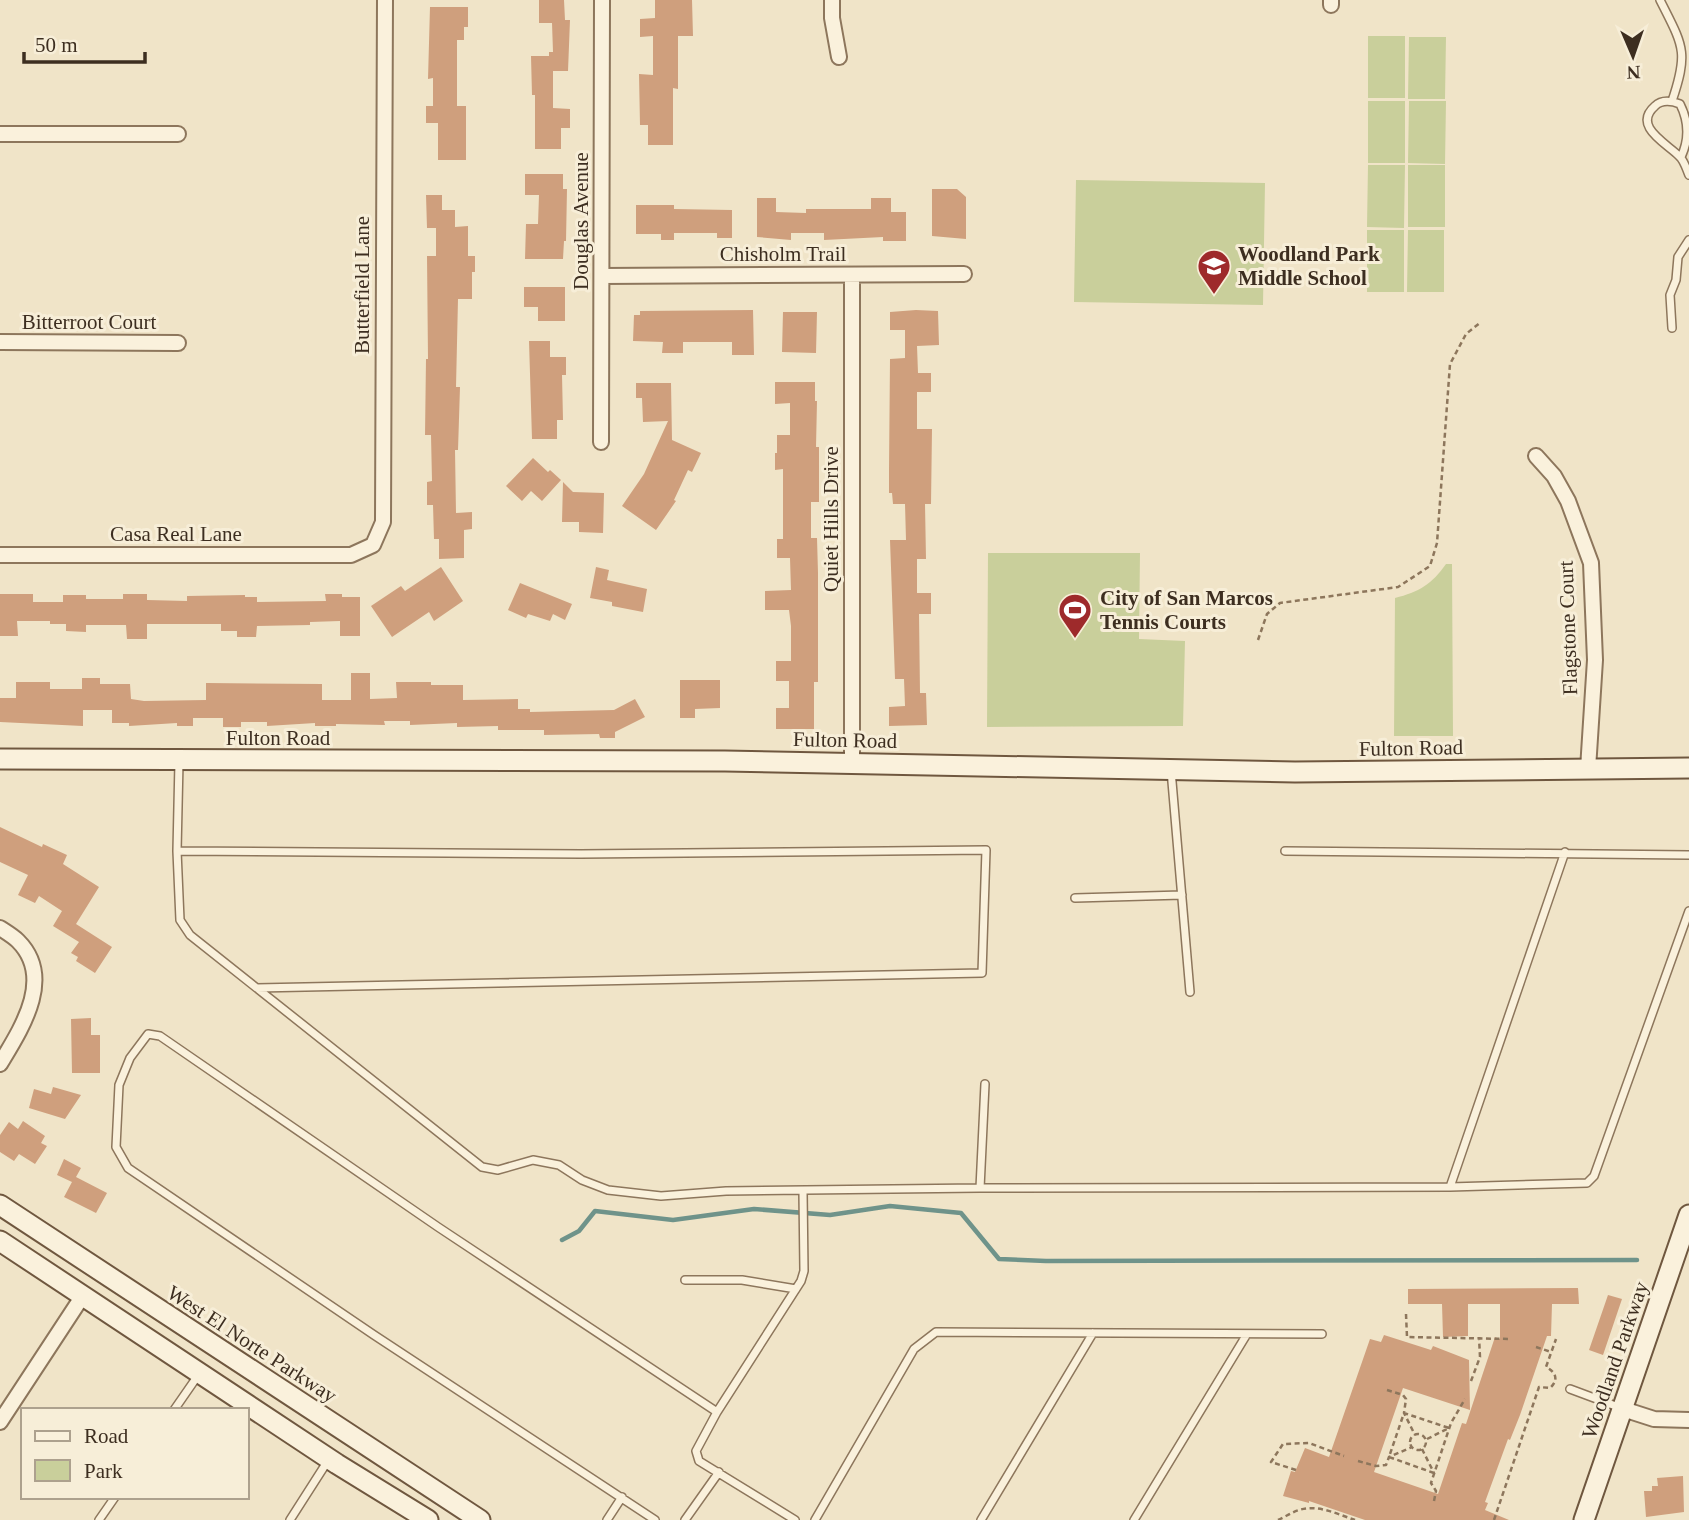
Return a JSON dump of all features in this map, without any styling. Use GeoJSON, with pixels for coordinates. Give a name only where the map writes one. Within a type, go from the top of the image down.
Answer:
{"type":"FeatureCollection","features":[{"type":"Feature","properties":{"kind":"street","name":"Butterfield Lane"},"geometry":{"type":"LineString","coordinates":[[351,555],[373,545],[383,522],[385,0]]}},
{"type":"Feature","properties":{"kind":"street","name":"Douglas Avenue"},"geometry":{"type":"LineString","coordinates":[[601,442],[602,0]]}},
{"type":"Feature","properties":{"kind":"street"},"geometry":{"type":"LineString","coordinates":[[832,0],[832,18],[839,57]]}},
{"type":"Feature","properties":{"kind":"street"},"geometry":{"type":"LineString","coordinates":[[0,134],[178,134]]}},
{"type":"Feature","properties":{"kind":"street","name":"Chisholm Trail"},"geometry":{"type":"LineString","coordinates":[[602,276],[964,274]]}},
{"type":"Feature","properties":{"kind":"street","name":"Quiet Hills Drive"},"geometry":{"type":"LineString","coordinates":[[852,275],[852,763]]}},
{"type":"Feature","properties":{"kind":"street","name":"Bitterroot Court"},"geometry":{"type":"LineString","coordinates":[[0,342],[178,343]]}},
{"type":"Feature","properties":{"kind":"street","name":"Flagstone Court"},"geometry":{"type":"LineString","coordinates":[[1536,456],[1554,476],[1568,501],[1591,563],[1595,660],[1588,769]]}},
{"type":"Feature","properties":{"kind":"street","name":"Casa Real Lane"},"geometry":{"type":"LineString","coordinates":[[0,555],[351,555]]}},
{"type":"Feature","properties":{"kind":"street","name":"Fulton Road"},"geometry":{"type":"LineString","coordinates":[[0,759],[852,763],[1295,772],[1689,768]]}},
{"type":"Feature","properties":{"kind":"street"},"geometry":{"type":"LineString","coordinates":[[0,929],[18,941],[33,964],[34,996],[24,1023],[0,1064]]}},
{"type":"Feature","properties":{"kind":"street","name":"West El Norte Parkway"},"geometry":{"type":"LineString","coordinates":[[0,1205],[480,1520]]}},
{"type":"Feature","properties":{"kind":"street","name":"Woodland Parkway"},"geometry":{"type":"LineString","coordinates":[[1584,1520],[1689,1214]]}},
{"type":"Feature","properties":{"kind":"street"},"geometry":{"type":"LineString","coordinates":[[0,1241],[82,1297],[428,1520]]}},
{"type":"Feature","properties":{"kind":"street"},"geometry":{"type":"LineString","coordinates":[[0,1422],[82,1297]]}},
{"type":"Feature","properties":{"kind":"street"},"geometry":{"type":"LineString","coordinates":[[1623,1409],[1654,1419],[1689,1420]]}},
{"type":"Feature","properties":{"kind":"lane"},"geometry":{"type":"LineString","coordinates":[[1660,0],[1682,43],[1685,56],[1683,76],[1672,101]]}},
{"type":"Feature","properties":{"kind":"lane"},"geometry":{"type":"LineString","coordinates":[[1681,157],[1688,147],[1688,125],[1680,104],[1672,101],[1658,103],[1649,112],[1648,125],[1653,134],[1681,157],[1689,175]]}},
{"type":"Feature","properties":{"kind":"lane"},"geometry":{"type":"LineString","coordinates":[[1672,328],[1671,295],[1676,280],[1678,257],[1689,240]]}},
{"type":"Feature","properties":{"kind":"lane"},"geometry":{"type":"LineString","coordinates":[[179,761],[177,851],[180,920],[190,935],[482,1167],[498,1170],[533,1160],[559,1165],[582,1180],[608,1191],[661,1196],[726,1191],[1450,1187],[1587,1183],[1594,1175],[1689,911]]}},
{"type":"Feature","properties":{"kind":"lane"},"geometry":{"type":"LineString","coordinates":[[1171,769],[1190,992]]}},
{"type":"Feature","properties":{"kind":"lane"},"geometry":{"type":"LineString","coordinates":[[177,851],[595,854],[986,850],[982,973],[257,988]]}},
{"type":"Feature","properties":{"kind":"lane"},"geometry":{"type":"LineString","coordinates":[[1285,851],[1689,855]]}},
{"type":"Feature","properties":{"kind":"lane"},"geometry":{"type":"LineString","coordinates":[[1450,1187],[1565,852]]}},
{"type":"Feature","properties":{"kind":"lane"},"geometry":{"type":"LineString","coordinates":[[1075,898],[1182,895]]}},
{"type":"Feature","properties":{"kind":"lane"},"geometry":{"type":"LineString","coordinates":[[655,1520],[373,1335],[128,1168],[116,1147],[119,1085],[130,1058],[148,1034],[160,1036],[438,1227],[717,1412]]}},
{"type":"Feature","properties":{"kind":"lane"},"geometry":{"type":"LineString","coordinates":[[981,1188],[985,1084]]}},
{"type":"Feature","properties":{"kind":"lane"},"geometry":{"type":"LineString","coordinates":[[795,1520],[699,1461],[696,1451],[717,1412],[796,1289],[804,1271],[803,1192]]}},
{"type":"Feature","properties":{"kind":"lane"},"geometry":{"type":"LineString","coordinates":[[685,1280],[742,1280],[796,1289]]}},
{"type":"Feature","properties":{"kind":"lane"},"geometry":{"type":"LineString","coordinates":[[815,1520],[914,1349],[936,1332],[1322,1334]]}},
{"type":"Feature","properties":{"kind":"lane"},"geometry":{"type":"LineString","coordinates":[[981,1520],[1093,1333]]}},
{"type":"Feature","properties":{"kind":"lane"},"geometry":{"type":"LineString","coordinates":[[1134,1520],[1247,1334]]}},
{"type":"Feature","properties":{"kind":"lane"},"geometry":{"type":"LineString","coordinates":[[175,1408],[200,1373]]}},
{"type":"Feature","properties":{"kind":"lane"},"geometry":{"type":"LineString","coordinates":[[1570,1389],[1623,1409]]}},
{"type":"Feature","properties":{"kind":"lane"},"geometry":{"type":"LineString","coordinates":[[290,1520],[329,1458]]}},
{"type":"Feature","properties":{"kind":"lane"},"geometry":{"type":"LineString","coordinates":[[685,1520],[719,1472]]}},
{"type":"Feature","properties":{"kind":"lane"},"geometry":{"type":"LineString","coordinates":[[607,1520],[622,1497]]}},
{"type":"Feature","properties":{"kind":"lane"},"geometry":{"type":"LineString","coordinates":[[99,1520],[114,1499]]}},
{"type":"Feature","properties":{"kind":"path"},"geometry":{"type":"LineString","coordinates":[[1258,640],[1267,614],[1280,603],[1398,587],[1430,566],[1437,543],[1450,364],[1465,334],[1481,321]]}},
{"type":"Feature","properties":{"kind":"path"},"geometry":{"type":"LineString","coordinates":[[1406,1314],[1407,1337],[1510,1339]]}},
{"type":"Feature","properties":{"kind":"path"},"geometry":{"type":"LineString","coordinates":[[1471,1381],[1480,1357],[1479,1337]]}},
{"type":"Feature","properties":{"kind":"path"},"geometry":{"type":"LineString","coordinates":[[1493,1520],[1539,1387],[1550,1388],[1555,1383],[1554,1373],[1546,1367],[1556,1339]]}},
{"type":"Feature","properties":{"kind":"path"},"geometry":{"type":"LineString","coordinates":[[1536,1347],[1551,1352]]}},
{"type":"Feature","properties":{"kind":"path"},"geometry":{"type":"LineString","coordinates":[[1358,1461],[1381,1467],[1386,1465],[1406,1399],[1403,1395],[1387,1390]]}},
{"type":"Feature","properties":{"kind":"path"},"geometry":{"type":"LineString","coordinates":[[1434,1502],[1436,1491],[1431,1483],[1434,1473],[1449,1428],[1465,1399]]}},
{"type":"Feature","properties":{"kind":"path"},"geometry":{"type":"LineString","coordinates":[[1404,1412],[1449,1428]]}},
{"type":"Feature","properties":{"kind":"path"},"geometry":{"type":"LineString","coordinates":[[1404,1412],[1415,1435]]}},
{"type":"Feature","properties":{"kind":"path"},"geometry":{"type":"LineString","coordinates":[[1426,1439],[1449,1428]]}},
{"type":"Feature","properties":{"kind":"path"},"geometry":{"type":"LineString","coordinates":[[1412,1447],[1411,1439],[1415,1435],[1422,1435],[1426,1439]]}},
{"type":"Feature","properties":{"kind":"path"},"geometry":{"type":"LineString","coordinates":[[1412,1447],[1416,1450],[1422,1449],[1426,1439]]}},
{"type":"Feature","properties":{"kind":"path"},"geometry":{"type":"LineString","coordinates":[[1296,1470],[1271,1462],[1283,1444],[1309,1443],[1344,1456]]}},
{"type":"Feature","properties":{"kind":"path"},"geometry":{"type":"LineString","coordinates":[[1389,1457],[1412,1447]]}},
{"type":"Feature","properties":{"kind":"path"},"geometry":{"type":"LineString","coordinates":[[1422,1449],[1434,1473]]}},
{"type":"Feature","properties":{"kind":"path"},"geometry":{"type":"LineString","coordinates":[[1389,1457],[1434,1473]]}},
{"type":"Feature","properties":{"kind":"path"},"geometry":{"type":"LineString","coordinates":[[1278,1520],[1309,1508],[1325,1510],[1355,1520]]}},
{"type":"Feature","properties":{"kind":"green space"},"geometry":{"type":"Polygon","coordinates":[[[1368,36],[1405,36],[1405,98],[1368,98],[1368,36]]]}},
{"type":"Feature","properties":{"kind":"green space"},"geometry":{"type":"Polygon","coordinates":[[[1409,37],[1446,37],[1445,99],[1408,99],[1409,37]]]}},
{"type":"Feature","properties":{"kind":"green space"},"geometry":{"type":"Polygon","coordinates":[[[1368,101],[1405,101],[1405,163],[1368,163],[1368,101]]]}},
{"type":"Feature","properties":{"kind":"green space"},"geometry":{"type":"Polygon","coordinates":[[[1409,101],[1446,101],[1445,164],[1408,163],[1409,101]]]}},
{"type":"Feature","properties":{"kind":"green space"},"geometry":{"type":"Polygon","coordinates":[[[1368,165],[1405,165],[1404,228],[1367,227],[1368,165]]]}},
{"type":"Feature","properties":{"kind":"green space"},"geometry":{"type":"Polygon","coordinates":[[[1408,165],[1445,165],[1445,227],[1408,227],[1408,165]]]}},
{"type":"Feature","properties":{"kind":"green space"},"geometry":{"type":"Polygon","coordinates":[[[1076,180],[1265,183],[1263,305],[1074,302],[1076,180]]]}},
{"type":"Feature","properties":{"kind":"green space"},"geometry":{"type":"Polygon","coordinates":[[[1367,230],[1404,230],[1404,292],[1367,292],[1367,230]]]}},
{"type":"Feature","properties":{"kind":"green space"},"geometry":{"type":"Polygon","coordinates":[[[1408,230],[1444,230],[1444,292],[1407,292],[1408,230]]]}},
{"type":"Feature","properties":{"kind":"green space","name":"City of San Marcos Tennis Courts"},"geometry":{"type":"Polygon","coordinates":[[[988,553],[1140,553],[1139,639],[1185,641],[1183,726],[987,727],[988,553]]]}},
{"type":"Feature","properties":{"kind":"green space"},"geometry":{"type":"Polygon","coordinates":[[[1446,564],[1452,564],[1453,736],[1394,736],[1395,598],[1424,586],[1436,577],[1446,564]]]}},
{"type":"Feature","properties":{"kind":"building"},"geometry":{"type":"Polygon","coordinates":[[[539,0],[564,0],[565,20],[570,20],[568,71],[553,71],[553,108],[570,109],[570,128],[561,128],[561,149],[535,149],[535,95],[532,95],[531,56],[549,56],[549,52],[553,52],[552,23],[539,23],[539,0]]]}},
{"type":"Feature","properties":{"kind":"building"},"geometry":{"type":"Polygon","coordinates":[[[655,0],[692,0],[693,36],[678,36],[678,89],[673,88],[673,145],[648,145],[648,125],[640,125],[639,74],[653,75],[653,36],[640,37],[640,19],[655,18],[655,0]]]}},
{"type":"Feature","properties":{"kind":"building"},"geometry":{"type":"Polygon","coordinates":[[[430,7],[468,7],[468,27],[464,27],[464,40],[457,40],[457,106],[466,106],[466,160],[438,160],[438,123],[426,123],[426,106],[433,106],[433,78],[428,79],[430,7]]]}},
{"type":"Feature","properties":{"kind":"building"},"geometry":{"type":"Polygon","coordinates":[[[525,174],[563,174],[563,189],[567,189],[563,259],[525,259],[526,224],[538,224],[539,195],[525,195],[525,174]]]}},
{"type":"Feature","properties":{"kind":"building"},"geometry":{"type":"Polygon","coordinates":[[[932,189],[957,189],[966,197],[966,239],[932,236],[932,189]]]}},
{"type":"Feature","properties":{"kind":"building"},"geometry":{"type":"Polygon","coordinates":[[[426,195],[442,195],[442,210],[455,210],[455,227],[468,226],[468,256],[475,256],[472,299],[458,299],[456,387],[460,387],[458,450],[455,450],[456,513],[472,512],[472,529],[464,530],[464,558],[439,559],[439,539],[434,539],[433,505],[427,505],[427,482],[432,481],[431,435],[425,435],[428,359],[427,256],[436,256],[436,228],[427,228],[426,195]]]}},
{"type":"Feature","properties":{"kind":"building"},"geometry":{"type":"Polygon","coordinates":[[[757,198],[776,198],[776,212],[806,213],[806,209],[871,209],[871,198],[891,198],[891,212],[906,212],[906,241],[883,241],[883,237],[824,240],[824,233],[791,233],[791,240],[757,237],[757,198]]]}},
{"type":"Feature","properties":{"kind":"building"},"geometry":{"type":"Polygon","coordinates":[[[636,205],[732,210],[732,238],[717,238],[717,233],[674,233],[674,240],[661,240],[661,234],[636,234],[636,205]]]}},
{"type":"Feature","properties":{"kind":"building"},"geometry":{"type":"Polygon","coordinates":[[[524,287],[565,287],[565,321],[538,321],[538,307],[524,307],[524,287]]]}},
{"type":"Feature","properties":{"kind":"building"},"geometry":{"type":"Polygon","coordinates":[[[753,310],[754,355],[732,355],[732,342],[683,342],[683,353],[662,353],[663,342],[633,341],[634,315],[640,315],[640,311],[753,310]]]}},
{"type":"Feature","properties":{"kind":"building"},"geometry":{"type":"Polygon","coordinates":[[[938,311],[939,345],[917,346],[918,373],[931,373],[931,392],[917,392],[917,429],[932,429],[931,504],[925,504],[926,559],[917,559],[917,593],[931,593],[931,614],[919,614],[920,693],[926,693],[927,725],[889,726],[889,707],[905,706],[904,679],[895,679],[890,540],[906,540],[905,504],[893,504],[892,493],[889,493],[890,359],[905,358],[905,330],[890,330],[890,312],[938,311]]]}},
{"type":"Feature","properties":{"kind":"building"},"geometry":{"type":"Polygon","coordinates":[[[783,312],[817,312],[816,353],[782,352],[783,312]]]}},
{"type":"Feature","properties":{"kind":"building"},"geometry":{"type":"Polygon","coordinates":[[[529,341],[550,341],[550,357],[566,357],[566,375],[562,375],[563,420],[557,420],[557,439],[532,439],[529,341]]]}},
{"type":"Feature","properties":{"kind":"building"},"geometry":{"type":"Polygon","coordinates":[[[775,382],[815,382],[819,502],[811,502],[811,538],[817,538],[818,573],[818,682],[814,682],[814,729],[776,729],[776,708],[789,708],[789,681],[776,681],[776,661],[791,661],[791,626],[789,610],[765,610],[765,591],[791,590],[790,558],[777,558],[777,539],[783,539],[783,469],[775,470],[777,435],[790,435],[790,403],[775,404],[775,382]]]}},
{"type":"Feature","properties":{"kind":"building"},"geometry":{"type":"Polygon","coordinates":[[[636,383],[671,383],[672,440],[701,453],[692,472],[688,470],[674,500],[676,501],[656,530],[622,506],[644,474],[668,421],[643,422],[642,398],[636,398],[636,383]]]}},
{"type":"Feature","properties":{"kind":"building"},"geometry":{"type":"Polygon","coordinates":[[[533,458],[561,480],[542,501],[531,491],[522,501],[506,486],[533,458]]]}},
{"type":"Feature","properties":{"kind":"building"},"geometry":{"type":"Polygon","coordinates":[[[563,482],[573,492],[604,493],[603,533],[579,532],[579,522],[562,522],[563,482]]]}},
{"type":"Feature","properties":{"kind":"building"},"geometry":{"type":"Polygon","coordinates":[[[441,567],[463,601],[434,621],[429,612],[392,637],[371,606],[401,586],[405,591],[441,567]]]}},
{"type":"Feature","properties":{"kind":"building"},"geometry":{"type":"Polygon","coordinates":[[[596,567],[609,570],[607,580],[647,589],[643,612],[612,606],[612,602],[590,598],[596,567]]]}},
{"type":"Feature","properties":{"kind":"building"},"geometry":{"type":"Polygon","coordinates":[[[520,583],[572,604],[565,620],[553,614],[550,621],[528,614],[526,618],[508,610],[520,583]]]}},
{"type":"Feature","properties":{"kind":"building"},"geometry":{"type":"Polygon","coordinates":[[[0,594],[33,594],[33,602],[63,602],[63,595],[86,595],[86,599],[123,599],[123,594],[147,594],[147,600],[187,601],[187,596],[245,595],[257,597],[257,602],[326,601],[325,594],[342,594],[342,597],[360,597],[360,636],[340,636],[340,621],[310,622],[310,625],[257,626],[256,637],[237,637],[237,631],[221,631],[221,624],[147,624],[147,639],[127,639],[126,625],[86,625],[86,632],[66,631],[66,624],[50,624],[50,621],[17,621],[18,636],[0,636],[0,594]]]}},
{"type":"Feature","properties":{"kind":"building"},"geometry":{"type":"Polygon","coordinates":[[[351,673],[370,673],[370,699],[397,698],[396,682],[431,682],[431,685],[463,685],[463,700],[518,699],[518,709],[530,709],[530,712],[614,710],[635,699],[645,717],[615,732],[615,738],[600,738],[599,734],[544,735],[544,730],[498,730],[498,726],[457,727],[457,723],[410,725],[410,721],[384,721],[385,725],[336,726],[315,726],[315,723],[267,726],[267,722],[241,722],[241,727],[223,727],[223,718],[193,718],[193,726],[177,726],[177,723],[129,726],[129,723],[112,723],[112,710],[83,710],[83,726],[0,722],[0,698],[16,698],[16,682],[50,682],[50,689],[82,689],[82,678],[100,678],[100,684],[130,684],[131,699],[144,701],[206,700],[206,683],[322,684],[322,700],[351,700],[351,673]]]}},
{"type":"Feature","properties":{"kind":"building"},"geometry":{"type":"Polygon","coordinates":[[[680,680],[720,680],[720,708],[695,709],[695,718],[680,718],[680,680]]]}},
{"type":"Feature","properties":{"kind":"building"},"geometry":{"type":"Polygon","coordinates":[[[0,827],[42,847],[43,844],[67,855],[63,864],[99,887],[76,924],[112,947],[95,973],[76,961],[78,957],[71,953],[79,942],[53,926],[62,911],[39,896],[35,903],[18,895],[28,875],[0,862],[0,827]]]}},
{"type":"Feature","properties":{"kind":"building"},"geometry":{"type":"Polygon","coordinates":[[[91,1018],[91,1035],[100,1035],[100,1073],[72,1073],[71,1019],[91,1018]]]}},
{"type":"Feature","properties":{"kind":"building"},"geometry":{"type":"Polygon","coordinates":[[[53,1087],[81,1095],[65,1119],[29,1108],[34,1089],[51,1094],[53,1087]]]}},
{"type":"Feature","properties":{"kind":"building"},"geometry":{"type":"Polygon","coordinates":[[[23,1121],[45,1136],[41,1143],[47,1146],[35,1164],[19,1154],[14,1161],[0,1152],[0,1135],[9,1122],[18,1129],[23,1121]]]}},
{"type":"Feature","properties":{"kind":"building"},"geometry":{"type":"Polygon","coordinates":[[[64,1159],[81,1168],[76,1177],[107,1193],[96,1213],[64,1197],[72,1182],[57,1175],[64,1159]]]}},
{"type":"Feature","properties":{"kind":"building"},"geometry":{"type":"Polygon","coordinates":[[[1578,1288],[1579,1304],[1552,1304],[1551,1336],[1547,1336],[1520,1415],[1510,1440],[1508,1439],[1485,1502],[1488,1503],[1485,1510],[1509,1520],[1365,1520],[1309,1501],[1283,1496],[1291,1471],[1295,1472],[1305,1448],[1329,1457],[1370,1339],[1381,1342],[1384,1335],[1431,1350],[1433,1346],[1469,1360],[1470,1410],[1403,1388],[1374,1472],[1438,1494],[1462,1423],[1466,1424],[1495,1337],[1500,1339],[1500,1304],[1468,1304],[1468,1336],[1443,1337],[1442,1304],[1408,1304],[1408,1289],[1578,1288]]]}},
{"type":"Feature","properties":{"kind":"building"},"geometry":{"type":"Polygon","coordinates":[[[1608,1295],[1622,1299],[1603,1355],[1589,1350],[1608,1295]]]}},
{"type":"Feature","properties":{"kind":"building"},"geometry":{"type":"Polygon","coordinates":[[[1683,1476],[1684,1512],[1646,1517],[1644,1491],[1652,1491],[1652,1486],[1658,1486],[1657,1478],[1683,1476]]]}},
{"type":"Feature","properties":{"kind":"waterway"},"geometry":{"type":"LineString","coordinates":[[562,1240],[579,1231],[595,1211],[673,1220],[754,1209],[830,1215],[890,1206],[961,1213],[999,1259],[1637,1260]]}},
{"type":"Feature","properties":{"kind":"place","name":"Woodland Park Middle School"},"geometry":{"type":"Point","coordinates":[1214,296]}},
{"type":"Feature","properties":{"kind":"place","name":"City of San Marcos Tennis Courts"},"geometry":{"type":"Point","coordinates":[1075,640]}}]}
